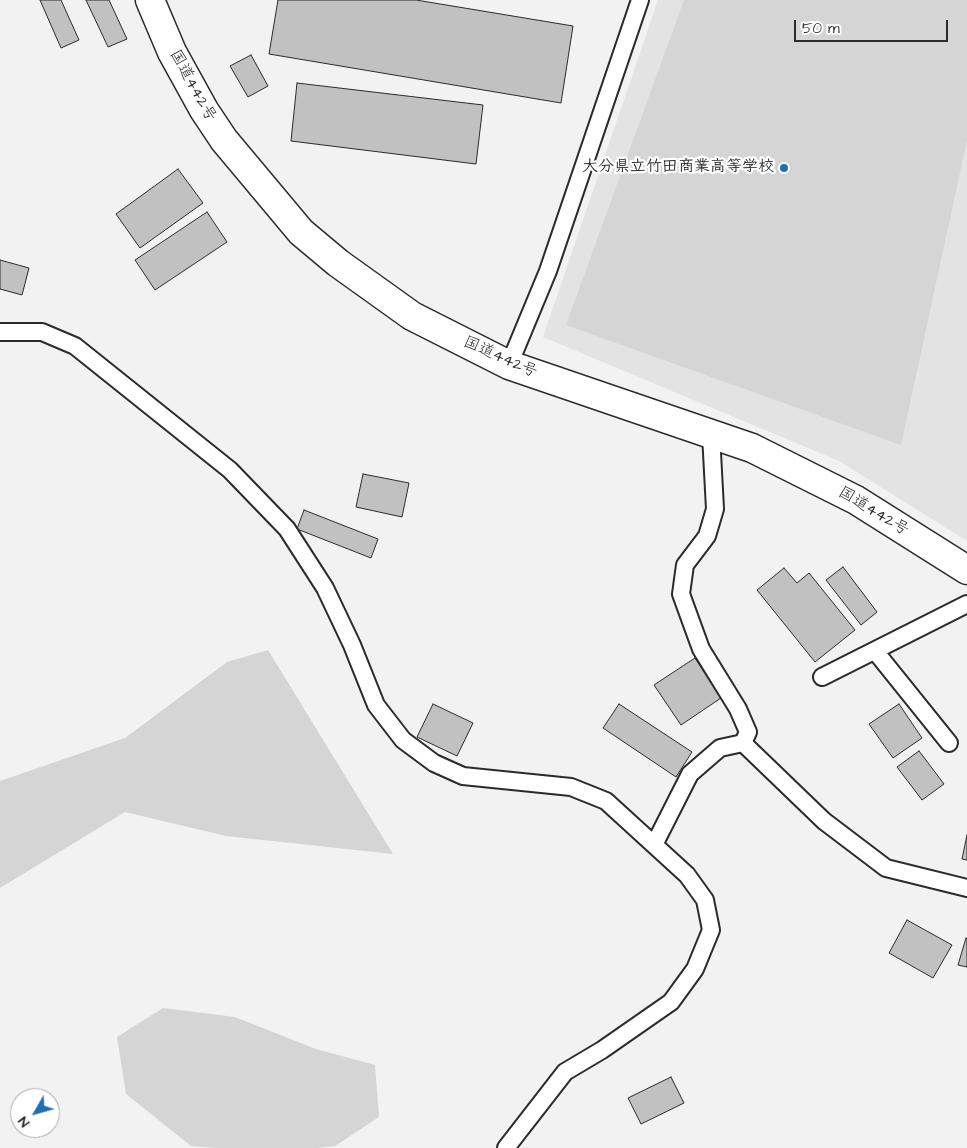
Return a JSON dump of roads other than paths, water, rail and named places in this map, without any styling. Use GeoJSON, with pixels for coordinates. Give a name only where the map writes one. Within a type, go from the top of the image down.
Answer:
{"type":"FeatureCollection","features":[{"type":"Feature","properties":{"kind":"highway","name":"国道442号"},"geometry":{"type":"LineString","coordinates":[[150,0],[172,52],[204,110],[224,140],[301,232],[338,263],[412,316],[509,365],[752,448],[856,500],[967,570]]}},
{"type":"Feature","properties":{"kind":"street"},"geometry":{"type":"LineString","coordinates":[[509,365],[548,271],[640,0]]}},
{"type":"Feature","properties":{"kind":"street"},"geometry":{"type":"LineString","coordinates":[[0,332],[42,332],[75,346],[230,470],[288,530],[325,588],[376,704],[403,740],[434,763],[463,776],[571,787],[606,801],[687,875],[705,900],[711,930],[695,969],[671,1002],[602,1050],[565,1072],[506,1148]]}},
{"type":"Feature","properties":{"kind":"street"},"geometry":{"type":"LineString","coordinates":[[711,434],[715,509],[708,536],[685,565],[682,594],[701,649],[738,709],[748,732],[743,743]]}},
{"type":"Feature","properties":{"kind":"street"},"geometry":{"type":"LineString","coordinates":[[822,677],[967,604]]}},
{"type":"Feature","properties":{"kind":"street"},"geometry":{"type":"LineString","coordinates":[[875,650],[949,743]]}},
{"type":"Feature","properties":{"kind":"street"},"geometry":{"type":"LineString","coordinates":[[654,845],[690,774],[720,748],[743,743]]}},
{"type":"Feature","properties":{"kind":"street"},"geometry":{"type":"LineString","coordinates":[[743,743],[824,821],[886,868],[967,888]]}},
{"type":"Feature","properties":{"kind":"place","name":"大分県立竹田商業高等学校"},"geometry":{"type":"Point","coordinates":[784,168]}}]}
